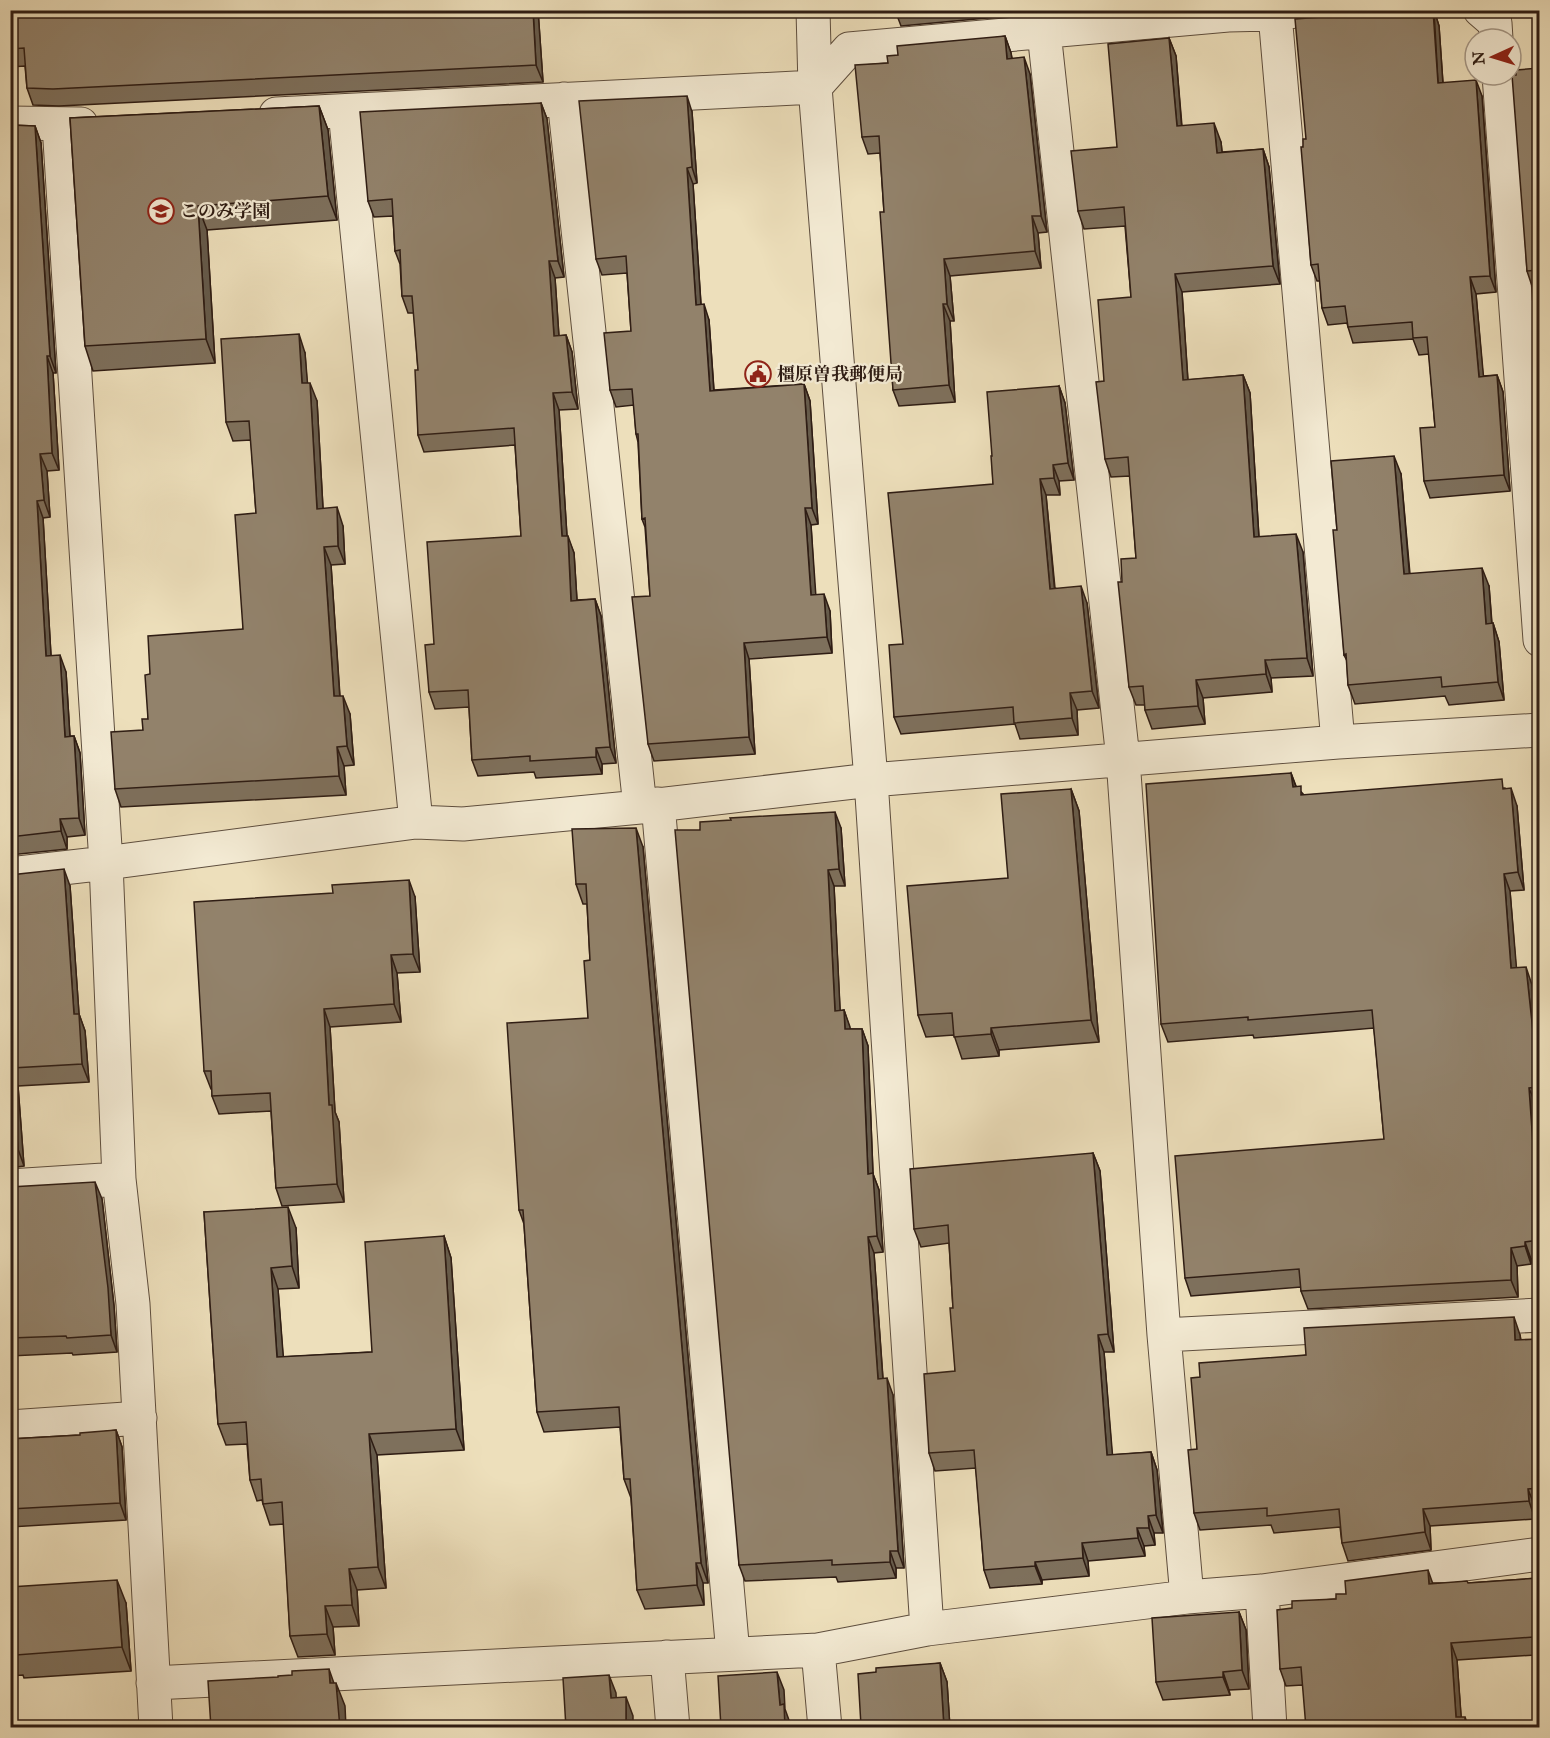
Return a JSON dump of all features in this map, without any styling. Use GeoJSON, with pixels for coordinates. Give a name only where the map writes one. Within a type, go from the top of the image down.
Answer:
{"type":"FeatureCollection","features":[{"type":"Feature","properties":{"kind":"street"},"geometry":{"type":"LineString","coordinates":[[813,10],[815,87],[871,780],[927,1629]]}},
{"type":"Feature","properties":{"kind":"street"},"geometry":{"type":"LineString","coordinates":[[1480,10],[1495,23],[1495,27]]}},
{"type":"Feature","properties":{"kind":"street"},"geometry":{"type":"LineString","coordinates":[[250,115],[815,87],[849,49],[1044,32],[1084,19],[1289,12],[1338,742]]}},
{"type":"Feature","properties":{"kind":"street"},"geometry":{"type":"LineString","coordinates":[[1044,32],[1123,759],[1164,1335],[1187,1597]]}},
{"type":"Feature","properties":{"kind":"street"},"geometry":{"type":"LineString","coordinates":[[1500,87],[1539,640]]}},
{"type":"Feature","properties":{"kind":"street"},"geometry":{"type":"LineString","coordinates":[[564,99],[649,806],[733,1653]]}},
{"type":"Feature","properties":{"kind":"street"},"geometry":{"type":"LineString","coordinates":[[345,111],[416,822]]}},
{"type":"Feature","properties":{"kind":"street"},"geometry":{"type":"LineString","coordinates":[[10,123],[59,125],[107,122]]}},
{"type":"Feature","properties":{"kind":"street"},"geometry":{"type":"LineString","coordinates":[[59,125],[106,863],[119,1179],[133,1304],[156,1728]]}},
{"type":"Feature","properties":{"kind":"street"},"geometry":{"type":"LineString","coordinates":[[10,874],[416,822],[463,824],[649,806],[871,780],[1338,742],[1539,729]]}},
{"type":"Feature","properties":{"kind":"street"},"geometry":{"type":"LineString","coordinates":[[10,1186],[119,1179]]}},
{"type":"Feature","properties":{"kind":"street"},"geometry":{"type":"LineString","coordinates":[[1164,1335],[1539,1315]]}},
{"type":"Feature","properties":{"kind":"street"},"geometry":{"type":"LineString","coordinates":[[10,1427],[140,1418]]}},
{"type":"Feature","properties":{"kind":"street"},"geometry":{"type":"LineString","coordinates":[[153,1683],[818,1650],[927,1629],[1187,1597],[1262,1591],[1539,1554]]}},
{"type":"Feature","properties":{"kind":"street"},"geometry":{"type":"LineString","coordinates":[[1262,1591],[1270,1728]]}},
{"type":"Feature","properties":{"kind":"street"},"geometry":{"type":"LineString","coordinates":[[818,1650],[825,1728]]}},
{"type":"Feature","properties":{"kind":"street"},"geometry":{"type":"LineString","coordinates":[[667,1658],[673,1728]]}},
{"type":"Feature","properties":{"kind":"building"},"geometry":{"type":"Polygon","coordinates":[[[10,10],[533,10],[536,65],[53,89],[27,88],[24,48],[10,49],[10,10]]]}},
{"type":"Feature","properties":{"kind":"building"},"geometry":{"type":"Polygon","coordinates":[[[1433,10],[1438,83],[1463,81],[1463,87],[1476,87],[1490,276],[1470,277],[1479,377],[1497,375],[1504,475],[1424,481],[1420,428],[1435,427],[1427,337],[1413,338],[1412,322],[1348,327],[1345,306],[1322,308],[1318,264],[1311,265],[1301,147],[1303,147],[1303,139],[1306,139],[1295,19],[1433,10]]]}},
{"type":"Feature","properties":{"kind":"building"},"geometry":{"type":"Polygon","coordinates":[[[1005,36],[1007,59],[1024,57],[1041,216],[1032,216],[1035,251],[944,259],[947,304],[943,304],[949,385],[893,390],[880,212],[884,212],[879,136],[862,137],[855,65],[888,63],[887,56],[898,55],[897,46],[1005,36]]]}},
{"type":"Feature","properties":{"kind":"building"},"geometry":{"type":"Polygon","coordinates":[[[1169,38],[1177,126],[1214,123],[1217,153],[1263,149],[1273,266],[1175,274],[1183,380],[1243,375],[1254,537],[1296,534],[1307,658],[1265,660],[1266,674],[1196,680],[1198,706],[1145,710],[1143,686],[1129,687],[1118,582],[1122,582],[1121,559],[1136,558],[1128,457],[1105,459],[1096,382],[1104,381],[1098,300],[1131,297],[1124,207],[1078,211],[1071,151],[1117,147],[1108,44],[1169,38]]]}},
{"type":"Feature","properties":{"kind":"building"},"geometry":{"type":"Polygon","coordinates":[[[1539,68],[1539,270],[1527,271],[1513,87],[1523,87],[1523,69],[1539,68]]]}},
{"type":"Feature","properties":{"kind":"building"},"geometry":{"type":"Polygon","coordinates":[[[687,96],[692,167],[687,168],[696,305],[704,304],[710,391],[804,384],[812,508],[805,508],[811,595],[824,594],[827,637],[744,643],[749,737],[648,744],[632,597],[650,596],[645,518],[642,519],[638,434],[636,434],[632,389],[610,390],[604,333],[631,331],[626,256],[596,259],[579,101],[687,96]]]}},
{"type":"Feature","properties":{"kind":"building"},"geometry":{"type":"Polygon","coordinates":[[[541,103],[558,261],[549,261],[554,336],[566,335],[572,392],[553,393],[562,536],[568,536],[571,601],[595,599],[610,747],[596,748],[596,757],[530,761],[530,756],[472,760],[468,690],[429,692],[425,645],[434,644],[427,542],[521,536],[514,428],[418,435],[415,370],[418,370],[412,296],[402,296],[400,250],[395,251],[392,199],[368,201],[360,112],[541,103]]]}},
{"type":"Feature","properties":{"kind":"building"},"geometry":{"type":"Polygon","coordinates":[[[319,106],[328,196],[198,206],[206,339],[85,346],[70,118],[319,106]]]}},
{"type":"Feature","properties":{"kind":"building"},"geometry":{"type":"Polygon","coordinates":[[[10,125],[35,126],[50,356],[47,356],[52,453],[40,454],[44,500],[37,501],[46,656],[60,655],[65,737],[74,736],[79,818],[60,819],[61,831],[10,837],[10,125]]]}},
{"type":"Feature","properties":{"kind":"building"},"geometry":{"type":"Polygon","coordinates":[[[299,334],[302,383],[310,383],[317,509],[337,507],[338,546],[324,547],[334,696],[343,696],[347,746],[337,747],[339,776],[115,789],[111,732],[143,730],[142,719],[148,719],[145,675],[150,674],[148,636],[243,629],[235,515],[256,513],[249,421],[226,422],[221,339],[299,334]]]}},
{"type":"Feature","properties":{"kind":"building"},"geometry":{"type":"Polygon","coordinates":[[[1534,370],[1539,370],[1539,448],[1534,370]]]}},
{"type":"Feature","properties":{"kind":"building"},"geometry":{"type":"Polygon","coordinates":[[[1059,386],[1068,463],[1053,465],[1054,478],[1040,479],[1050,589],[1081,586],[1092,691],[1070,693],[1072,718],[1014,723],[1013,707],[894,717],[889,645],[903,644],[888,493],[993,484],[987,392],[1059,386]]]}},
{"type":"Feature","properties":{"kind":"building"},"geometry":{"type":"Polygon","coordinates":[[[1394,456],[1404,574],[1482,568],[1486,624],[1493,623],[1498,682],[1442,687],[1441,677],[1348,685],[1333,530],[1337,530],[1331,461],[1394,456]]]}},
{"type":"Feature","properties":{"kind":"building"},"geometry":{"type":"Polygon","coordinates":[[[1291,773],[1293,787],[1301,786],[1301,795],[1502,779],[1503,789],[1511,788],[1518,872],[1504,874],[1511,968],[1526,967],[1539,1087],[1529,1088],[1536,1186],[1539,1186],[1539,1240],[1525,1242],[1525,1246],[1511,1248],[1511,1280],[1301,1291],[1299,1269],[1185,1278],[1175,1156],[1384,1139],[1372,1010],[1161,1024],[1146,784],[1291,773]]]}},
{"type":"Feature","properties":{"kind":"building"},"geometry":{"type":"Polygon","coordinates":[[[1071,789],[1091,1020],[991,1028],[991,1034],[954,1037],[952,1013],[918,1015],[907,886],[1008,878],[1001,794],[1071,789]]]}},
{"type":"Feature","properties":{"kind":"building"},"geometry":{"type":"Polygon","coordinates":[[[835,812],[839,869],[828,870],[835,1011],[844,1010],[845,1029],[862,1029],[868,1174],[873,1173],[877,1236],[868,1237],[878,1379],[887,1378],[898,1551],[890,1551],[890,1562],[832,1565],[832,1560],[739,1565],[675,830],[700,830],[700,822],[731,820],[730,818],[835,812]]]}},
{"type":"Feature","properties":{"kind":"building"},"geometry":{"type":"Polygon","coordinates":[[[636,828],[701,1563],[696,1563],[697,1585],[637,1590],[630,1479],[624,1479],[619,1407],[537,1412],[523,1210],[519,1210],[507,1023],[588,1018],[584,961],[590,960],[586,884],[576,884],[572,829],[636,828]]]}},
{"type":"Feature","properties":{"kind":"building"},"geometry":{"type":"Polygon","coordinates":[[[64,869],[74,1014],[79,1014],[82,1064],[12,1068],[18,1149],[10,1150],[10,875],[64,869]]]}},
{"type":"Feature","properties":{"kind":"building"},"geometry":{"type":"Polygon","coordinates":[[[409,880],[413,954],[391,955],[394,1004],[324,1009],[329,1105],[332,1105],[337,1184],[276,1188],[270,1093],[212,1096],[211,1071],[204,1071],[194,902],[333,893],[332,885],[409,880]]]}},
{"type":"Feature","properties":{"kind":"building"},"geometry":{"type":"Polygon","coordinates":[[[1093,1153],[1108,1334],[1098,1335],[1107,1455],[1151,1452],[1156,1515],[1148,1516],[1149,1528],[1137,1528],[1138,1538],[1082,1543],[1083,1558],[1035,1562],[1035,1566],[984,1570],[974,1450],[929,1453],[924,1374],[955,1371],[950,1308],[953,1308],[948,1225],[914,1229],[910,1169],[1093,1153]]]}},
{"type":"Feature","properties":{"kind":"building"},"geometry":{"type":"Polygon","coordinates":[[[95,1182],[108,1288],[111,1335],[10,1338],[10,1187],[95,1182]]]}},
{"type":"Feature","properties":{"kind":"building"},"geometry":{"type":"Polygon","coordinates":[[[288,1207],[292,1266],[271,1268],[277,1357],[372,1352],[365,1242],[444,1236],[456,1429],[369,1434],[378,1567],[349,1569],[352,1605],[325,1606],[327,1634],[290,1636],[282,1502],[263,1504],[261,1479],[250,1480],[246,1422],[218,1424],[204,1212],[288,1207]]]}},
{"type":"Feature","properties":{"kind":"building"},"geometry":{"type":"Polygon","coordinates":[[[1514,1317],[1515,1340],[1539,1339],[1539,1488],[1528,1489],[1529,1501],[1423,1509],[1425,1532],[1342,1543],[1339,1509],[1267,1516],[1267,1508],[1194,1513],[1188,1450],[1197,1449],[1191,1378],[1200,1377],[1199,1363],[1306,1355],[1304,1328],[1514,1317]]]}},
{"type":"Feature","properties":{"kind":"building"},"geometry":{"type":"Polygon","coordinates":[[[116,1430],[120,1503],[10,1509],[10,1439],[80,1435],[80,1433],[116,1430]]]}},
{"type":"Feature","properties":{"kind":"building"},"geometry":{"type":"Polygon","coordinates":[[[1428,1570],[1429,1584],[1539,1578],[1539,1704],[1533,1637],[1451,1643],[1456,1717],[1465,1717],[1465,1728],[1306,1728],[1301,1667],[1280,1669],[1277,1610],[1292,1608],[1292,1601],[1336,1599],[1336,1594],[1346,1594],[1345,1581],[1428,1570]]]}},
{"type":"Feature","properties":{"kind":"building"},"geometry":{"type":"Polygon","coordinates":[[[117,1580],[122,1647],[16,1655],[15,1652],[10,1652],[10,1587],[117,1580]]]}},
{"type":"Feature","properties":{"kind":"building"},"geometry":{"type":"Polygon","coordinates":[[[1239,1612],[1242,1670],[1223,1672],[1223,1677],[1156,1682],[1152,1618],[1239,1612]]]}},
{"type":"Feature","properties":{"kind":"building"},"geometry":{"type":"Polygon","coordinates":[[[940,1663],[944,1728],[883,1728],[882,1724],[861,1726],[858,1674],[876,1672],[876,1668],[940,1663]]]}},
{"type":"Feature","properties":{"kind":"building"},"geometry":{"type":"Polygon","coordinates":[[[329,1669],[330,1683],[336,1683],[340,1728],[211,1728],[208,1681],[278,1677],[292,1675],[292,1671],[329,1669]]]}},
{"type":"Feature","properties":{"kind":"building"},"geometry":{"type":"Polygon","coordinates":[[[777,1672],[780,1705],[784,1704],[785,1728],[721,1728],[718,1676],[777,1672]]]}},
{"type":"Feature","properties":{"kind":"building"},"geometry":{"type":"Polygon","coordinates":[[[609,1675],[611,1698],[626,1697],[626,1728],[566,1728],[563,1678],[609,1675]]]}},
{"type":"Feature","properties":{"kind":"place","name":"このみ学園"},"geometry":{"type":"Point","coordinates":[161,211]}},
{"type":"Feature","properties":{"kind":"place","name":"橿原曽我郵便局"},"geometry":{"type":"Point","coordinates":[758,374]}}]}
